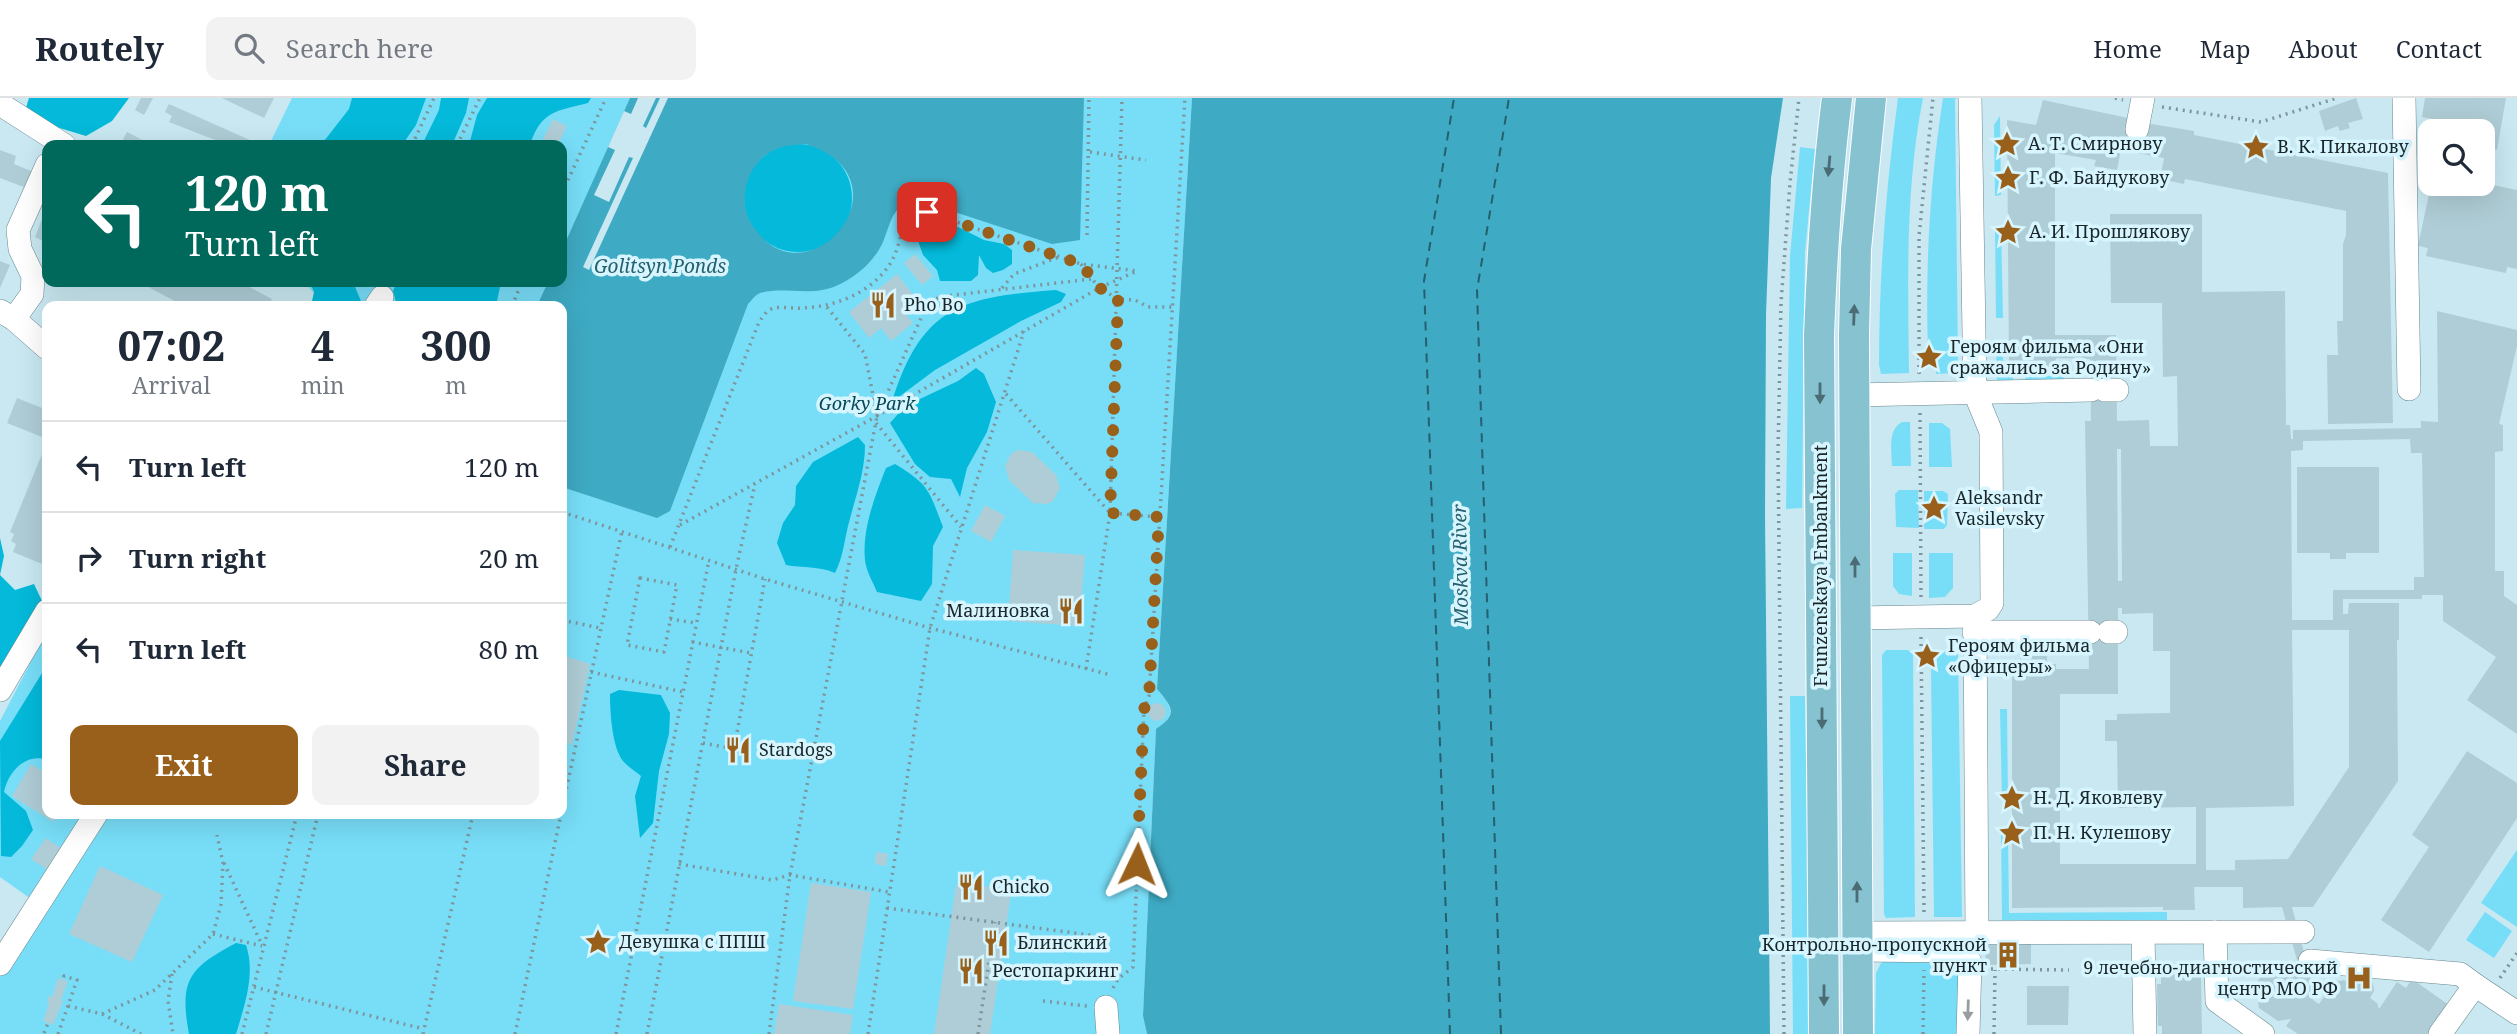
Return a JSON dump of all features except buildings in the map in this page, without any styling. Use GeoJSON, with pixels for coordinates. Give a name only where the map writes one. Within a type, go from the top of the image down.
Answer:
{"type":"FeatureCollection","features":[{"type":"Feature","properties":{"kind":"main road","name":"Frunzenskaya Embankment"},"geometry":{"type":"LineString","coordinates":[[1824,1034],[1819,336],[1822,249],[1837,98]]}},
{"type":"Feature","properties":{"kind":"main road","name":"Frunzenskaya Embankment"},"geometry":{"type":"LineString","coordinates":[[1858,1034],[1853,395],[1856,249],[1871,98]]}},
{"type":"Feature","properties":{"kind":"lane"},"geometry":{"type":"LineString","coordinates":[[1970,98],[1975,393],[1991,432],[1992,603],[1974,624],[1977,934]]}},
{"type":"Feature","properties":{"kind":"lane"},"geometry":{"type":"LineString","coordinates":[[2404,98],[2409,389]]}},
{"type":"Feature","properties":{"kind":"lane"},"geometry":{"type":"LineString","coordinates":[[2137,129],[2142,101]]}},
{"type":"Feature","properties":{"kind":"lane"},"geometry":{"type":"LineString","coordinates":[[0,104],[54,140]]}},
{"type":"Feature","properties":{"kind":"lane"},"geometry":{"type":"LineString","coordinates":[[42,176],[18,230],[20,249],[33,276],[32,294],[7,315],[42,344]]}},
{"type":"Feature","properties":{"kind":"lane"},"geometry":{"type":"LineString","coordinates":[[1853,395],[2104,390]]}},
{"type":"Feature","properties":{"kind":"lane"},"geometry":{"type":"LineString","coordinates":[[1855,618],[1921,617],[1974,624],[2105,632]]}},
{"type":"Feature","properties":{"kind":"lane"},"geometry":{"type":"LineString","coordinates":[[0,690],[42,619]]}},
{"type":"Feature","properties":{"kind":"lane"},"geometry":{"type":"LineString","coordinates":[[0,964],[93,819]]}},
{"type":"Feature","properties":{"kind":"lane"},"geometry":{"type":"LineString","coordinates":[[2215,932],[2217,1002],[2263,1034]]}},
{"type":"Feature","properties":{"kind":"lane"},"geometry":{"type":"LineString","coordinates":[[1858,942],[1924,942],[1977,934],[2303,932]]}},
{"type":"Feature","properties":{"kind":"lane"},"geometry":{"type":"LineString","coordinates":[[2143,933],[2146,1034]]}},
{"type":"Feature","properties":{"kind":"lane"},"geometry":{"type":"LineString","coordinates":[[1924,942],[1958,951],[1969,958],[1968,1034]]}},
{"type":"Feature","properties":{"kind":"lane"},"geometry":{"type":"LineString","coordinates":[[2310,961],[2460,974],[2517,1013]]}},
{"type":"Feature","properties":{"kind":"lane"},"geometry":{"type":"LineString","coordinates":[[2440,1034],[2482,989]]}},
{"type":"Feature","properties":{"kind":"lane"},"geometry":{"type":"LineString","coordinates":[[1106,1007],[1108,1034]]}},
{"type":"Feature","properties":{"kind":"path"},"geometry":{"type":"LineString","coordinates":[[414,140],[434,98]]}},
{"type":"Feature","properties":{"kind":"path"},"geometry":{"type":"LineString","coordinates":[[459,140],[480,98]]}},
{"type":"Feature","properties":{"kind":"path"},"geometry":{"type":"LineString","coordinates":[[567,182],[606,98]]}},
{"type":"Feature","properties":{"kind":"path"},"geometry":{"type":"LineString","coordinates":[[1087,236],[1089,98]]}},
{"type":"Feature","properties":{"kind":"path"},"geometry":{"type":"LineString","coordinates":[[1086,669],[1110,513],[1122,98]]}},
{"type":"Feature","properties":{"kind":"path"},"geometry":{"type":"LineString","coordinates":[[1043,1001],[1106,1007],[1115,982],[1133,967],[1144,709],[1149,696],[1185,98]]}},
{"type":"Feature","properties":{"kind":"path"},"geometry":{"type":"LineString","coordinates":[[1784,1034],[1778,452],[1781,303],[1799,98]]}},
{"type":"Feature","properties":{"kind":"path"},"geometry":{"type":"LineString","coordinates":[[1923,1034],[1919,236],[1933,98]]}},
{"type":"Feature","properties":{"kind":"path"},"geometry":{"type":"LineString","coordinates":[[2115,98],[2261,122],[2337,98]]}},
{"type":"Feature","properties":{"kind":"path"},"geometry":{"type":"LineString","coordinates":[[1090,152],[1146,160]]}},
{"type":"Feature","properties":{"kind":"path"},"geometry":{"type":"LineString","coordinates":[[670,547],[759,323],[767,311],[779,307],[826,306],[844,301],[858,292],[887,268],[896,253],[907,216],[927,212],[1081,264],[1137,271],[1100,288],[679,526]]}},
{"type":"Feature","properties":{"kind":"path"},"geometry":{"type":"LineString","coordinates":[[1001,289],[1014,274],[1059,257]]}},
{"type":"Feature","properties":{"kind":"path"},"geometry":{"type":"LineString","coordinates":[[1081,264],[1100,288],[1118,299],[1135,300],[1147,307],[1173,307]]}},
{"type":"Feature","properties":{"kind":"path"},"geometry":{"type":"LineString","coordinates":[[769,1034],[790,875],[877,416],[922,316],[932,300],[946,296],[1091,279]]}},
{"type":"Feature","properties":{"kind":"path"},"geometry":{"type":"LineString","coordinates":[[826,306],[864,354],[877,416]]}},
{"type":"Feature","properties":{"kind":"path"},"geometry":{"type":"LineString","coordinates":[[868,1034],[930,628],[1024,331]]}},
{"type":"Feature","properties":{"kind":"path"},"geometry":{"type":"LineString","coordinates":[[1005,393],[1110,513],[1159,517]]}},
{"type":"Feature","properties":{"kind":"path"},"geometry":{"type":"LineString","coordinates":[[876,423],[962,527]]}},
{"type":"Feature","properties":{"kind":"path"},"geometry":{"type":"LineString","coordinates":[[647,1034],[736,569],[755,484]]}},
{"type":"Feature","properties":{"kind":"path"},"geometry":{"type":"LineString","coordinates":[[567,514],[765,579],[930,628],[1111,675]]}},
{"type":"Feature","properties":{"kind":"path"},"geometry":{"type":"LineString","coordinates":[[567,784],[622,531]]}},
{"type":"Feature","properties":{"kind":"path"},"geometry":{"type":"LineString","coordinates":[[616,1034],[709,560]]}},
{"type":"Feature","properties":{"kind":"path"},"geometry":{"type":"LineString","coordinates":[[640,578],[677,585],[670,619],[664,652],[627,645],[640,578]]}},
{"type":"Feature","properties":{"kind":"path"},"geometry":{"type":"LineString","coordinates":[[703,743],[734,749],[765,579]]}},
{"type":"Feature","properties":{"kind":"path"},"geometry":{"type":"LineString","coordinates":[[670,619],[696,623]]}},
{"type":"Feature","properties":{"kind":"path"},"geometry":{"type":"LineString","coordinates":[[567,621],[600,628]]}},
{"type":"Feature","properties":{"kind":"path"},"geometry":{"type":"LineString","coordinates":[[692,642],[751,653]]}},
{"type":"Feature","properties":{"kind":"path"},"geometry":{"type":"LineString","coordinates":[[591,672],[683,692]]}},
{"type":"Feature","properties":{"kind":"path"},"geometry":{"type":"LineString","coordinates":[[242,1034],[296,819]]}},
{"type":"Feature","properties":{"kind":"path"},"geometry":{"type":"LineString","coordinates":[[266,1034],[317,819]]}},
{"type":"Feature","properties":{"kind":"path"},"geometry":{"type":"LineString","coordinates":[[254,987],[424,1032],[472,819]]}},
{"type":"Feature","properties":{"kind":"path"},"geometry":{"type":"LineString","coordinates":[[515,1034],[560,819]]}},
{"type":"Feature","properties":{"kind":"path"},"geometry":{"type":"LineString","coordinates":[[217,835],[223,863],[263,947]]}},
{"type":"Feature","properties":{"kind":"path"},"geometry":{"type":"LineString","coordinates":[[102,1014],[155,990],[213,934],[221,904],[223,863]]}},
{"type":"Feature","properties":{"kind":"path"},"geometry":{"type":"LineString","coordinates":[[679,864],[772,880],[790,875],[889,892]]}},
{"type":"Feature","properties":{"kind":"path"},"geometry":{"type":"LineString","coordinates":[[887,908],[1097,936]]}},
{"type":"Feature","properties":{"kind":"path"},"geometry":{"type":"LineString","coordinates":[[978,1034],[995,922]]}},
{"type":"Feature","properties":{"kind":"path"},"geometry":{"type":"LineString","coordinates":[[213,934],[263,947]]}},
{"type":"Feature","properties":{"kind":"path"},"geometry":{"type":"LineString","coordinates":[[2482,989],[2517,953]]}},
{"type":"Feature","properties":{"kind":"path"},"geometry":{"type":"LineString","coordinates":[[1994,1034],[1995,970],[2069,970]]}},
{"type":"Feature","properties":{"kind":"path"},"geometry":{"type":"LineString","coordinates":[[172,974],[169,1001],[173,1034]]}},
{"type":"Feature","properties":{"kind":"path"},"geometry":{"type":"LineString","coordinates":[[58,1034],[77,980],[64,976],[63,980]]}},
{"type":"Feature","properties":{"kind":"path"},"geometry":{"type":"LineString","coordinates":[[68,1006],[102,1014],[141,1034]]}},
{"type":"Feature","properties":{"kind":"path"},"geometry":{"type":"LineString","coordinates":[[44,1034],[48,1023]]}},
{"type":"Feature","properties":{"kind":"green space","name":"Gorky Park"},"geometry":{"type":"Polygon","coordinates":[[[292,98],[1192,98],[1157,689],[1167,701],[1170,715],[1156,730],[1143,1016],[1147,1034],[0,1034],[0,949],[31,899],[0,877],[0,721],[42,641],[42,819],[567,819],[567,301],[312,301],[315,294],[309,287],[567,287],[567,140],[271,140],[292,98]]]}},
{"type":"Feature","properties":{"kind":"green space"},"geometry":{"type":"Polygon","coordinates":[[[1898,98],[1923,98],[1910,201],[1909,373],[1881,374],[1879,331],[1882,264],[1898,98]]]}},
{"type":"Feature","properties":{"kind":"green space"},"geometry":{"type":"Polygon","coordinates":[[[1943,98],[1958,98],[1955,99],[1958,364],[1954,364],[1955,373],[1936,374],[1936,352],[1928,351],[1927,287],[1932,193],[1943,98]]]}},
{"type":"Feature","properties":{"kind":"green space"},"geometry":{"type":"Polygon","coordinates":[[[2000,116],[2001,195],[1995,196],[1994,125],[2000,116]]]}},
{"type":"Feature","properties":{"kind":"green space"},"geometry":{"type":"Polygon","coordinates":[[[1800,147],[1815,149],[1805,252],[1802,508],[1786,509],[1790,256],[1800,147]]]}},
{"type":"Feature","properties":{"kind":"green space"},"geometry":{"type":"Polygon","coordinates":[[[1995,226],[2001,226],[2003,318],[1996,318],[1995,226]]]}},
{"type":"Feature","properties":{"kind":"green space"},"geometry":{"type":"Polygon","coordinates":[[[1996,347],[2003,347],[2003,371],[2013,372],[2013,381],[2025,380],[2026,376],[2051,376],[2051,371],[2063,371],[2064,379],[1997,386],[1996,347]]]}},
{"type":"Feature","properties":{"kind":"green space"},"geometry":{"type":"Polygon","coordinates":[[[1902,422],[1910,422],[1911,466],[1892,466],[1892,435],[1902,422]]]}},
{"type":"Feature","properties":{"kind":"green space"},"geometry":{"type":"Polygon","coordinates":[[[1929,423],[1942,423],[1950,429],[1952,467],[1929,467],[1929,423]]]}},
{"type":"Feature","properties":{"kind":"green space"},"geometry":{"type":"Polygon","coordinates":[[[1899,490],[1918,490],[1919,528],[1896,527],[1895,494],[1899,490]]]}},
{"type":"Feature","properties":{"kind":"green space"},"geometry":{"type":"Polygon","coordinates":[[[1924,491],[1943,491],[1948,494],[1947,525],[1944,529],[1924,529],[1924,491]]]}},
{"type":"Feature","properties":{"kind":"green space"},"geometry":{"type":"Polygon","coordinates":[[[1893,553],[1912,553],[1912,596],[1899,594],[1893,586],[1893,553]]]}},
{"type":"Feature","properties":{"kind":"green space"},"geometry":{"type":"Polygon","coordinates":[[[1929,553],[1953,553],[1953,588],[1945,597],[1929,598],[1929,553]]]}},
{"type":"Feature","properties":{"kind":"green space"},"geometry":{"type":"Polygon","coordinates":[[[1886,650],[1913,650],[1915,917],[1886,918],[1884,914],[1882,655],[1886,650]]]}},
{"type":"Feature","properties":{"kind":"green space"},"geometry":{"type":"Polygon","coordinates":[[[1937,651],[1958,651],[1962,917],[1934,917],[1931,669],[1937,668],[1937,651]]]}},
{"type":"Feature","properties":{"kind":"green space"},"geometry":{"type":"Polygon","coordinates":[[[1790,696],[1805,696],[1810,1034],[1793,1034],[1790,696]]]}},
{"type":"Feature","properties":{"kind":"green space"},"geometry":{"type":"Polygon","coordinates":[[[2000,709],[2007,709],[2008,800],[2002,800],[2000,709]]]}},
{"type":"Feature","properties":{"kind":"green space"},"geometry":{"type":"Polygon","coordinates":[[[2001,830],[2008,830],[2009,913],[2167,912],[2167,920],[2002,920],[2001,830]]]}},
{"type":"Feature","properties":{"kind":"green space"},"geometry":{"type":"Polygon","coordinates":[[[2517,850],[2517,927],[2481,903],[2517,850]]]}},
{"type":"Feature","properties":{"kind":"green space"},"geometry":{"type":"Polygon","coordinates":[[[2485,912],[2512,931],[2494,958],[2466,940],[2485,912]]]}},
{"type":"Feature","properties":{"kind":"green space"},"geometry":{"type":"Polygon","coordinates":[[[1890,959],[1957,961],[1962,968],[1962,1034],[1875,1034],[1876,973],[1881,963],[1890,959]]]}},
{"type":"Feature","properties":{"kind":"shaded area"},"geometry":{"type":"Polygon","coordinates":[[[29,98],[129,98],[112,121],[86,136],[30,119],[25,111],[29,98]]]}},
{"type":"Feature","properties":{"kind":"shaded area"},"geometry":{"type":"Polygon","coordinates":[[[352,98],[426,98],[416,125],[406,140],[325,140],[349,109],[352,98]]]}},
{"type":"Feature","properties":{"kind":"shaded area"},"geometry":{"type":"Polygon","coordinates":[[[441,98],[469,98],[466,113],[454,140],[424,140],[439,110],[441,98]]]}},
{"type":"Feature","properties":{"kind":"shaded area"},"geometry":{"type":"Polygon","coordinates":[[[487,98],[591,98],[588,103],[551,114],[539,125],[532,140],[470,140],[477,115],[487,98]]]}},
{"type":"Feature","properties":{"kind":"shaded area"},"geometry":{"type":"Polygon","coordinates":[[[798,144],[819,148],[836,160],[848,177],[852,198],[848,219],[836,236],[819,248],[798,252],[777,248],[760,236],[748,219],[744,198],[748,177],[760,160],[777,148],[798,144]]]}},
{"type":"Feature","properties":{"kind":"shaded area"},"geometry":{"type":"Polygon","coordinates":[[[938,217],[984,240],[1004,244],[1012,250],[1012,264],[993,273],[986,268],[979,255],[978,275],[971,281],[940,281],[937,270],[923,255],[915,232],[919,223],[938,217]]]}},
{"type":"Feature","properties":{"kind":"shaded area"},"geometry":{"type":"Polygon","coordinates":[[[312,287],[355,287],[361,301],[312,301],[312,287]]]}},
{"type":"Feature","properties":{"kind":"shaded area"},"geometry":{"type":"Polygon","coordinates":[[[395,287],[500,287],[497,301],[396,301],[395,287]]]}},
{"type":"Feature","properties":{"kind":"shaded area"},"geometry":{"type":"Polygon","coordinates":[[[1056,290],[1066,294],[1061,302],[1021,321],[935,370],[892,402],[917,345],[933,326],[950,312],[995,297],[1056,290]]]}},
{"type":"Feature","properties":{"kind":"shaded area"},"geometry":{"type":"Polygon","coordinates":[[[976,368],[984,374],[996,402],[987,432],[967,468],[960,497],[951,479],[930,477],[915,464],[890,423],[905,406],[958,381],[976,368]]]}},
{"type":"Feature","properties":{"kind":"shaded area"},"geometry":{"type":"Polygon","coordinates":[[[858,437],[865,445],[863,466],[842,556],[835,573],[786,565],[777,543],[783,523],[795,505],[796,486],[813,462],[858,437]]]}},
{"type":"Feature","properties":{"kind":"shaded area"},"geometry":{"type":"Polygon","coordinates":[[[895,464],[927,490],[943,527],[933,546],[932,584],[921,601],[877,592],[866,564],[865,536],[870,513],[886,468],[895,464]]]}},
{"type":"Feature","properties":{"kind":"shaded area"},"geometry":{"type":"Polygon","coordinates":[[[0,538],[4,556],[0,575],[0,538]]]}},
{"type":"Feature","properties":{"kind":"shaded area"},"geometry":{"type":"Polygon","coordinates":[[[0,575],[15,590],[34,584],[42,605],[0,680],[0,575]]]}},
{"type":"Feature","properties":{"kind":"shaded area"},"geometry":{"type":"Polygon","coordinates":[[[42,673],[42,759],[25,761],[19,766],[9,777],[4,792],[26,811],[33,830],[11,857],[1,856],[0,741],[42,673]]]}},
{"type":"Feature","properties":{"kind":"shaded area"},"geometry":{"type":"Polygon","coordinates":[[[619,690],[661,695],[670,713],[669,734],[659,771],[653,823],[640,838],[635,796],[641,776],[619,755],[612,729],[610,694],[619,690]]]}},
{"type":"Feature","properties":{"kind":"shaded area"},"geometry":{"type":"Polygon","coordinates":[[[236,943],[246,945],[250,967],[248,990],[236,1034],[189,1034],[186,1001],[191,978],[207,960],[236,943]]]}},
{"type":"Feature","properties":{"kind":"water","name":"Golitsyn Ponds"},"geometry":{"type":"Polygon","coordinates":[[[630,98],[1084,98],[1080,240],[1052,244],[912,198],[896,212],[875,256],[851,278],[836,286],[816,291],[778,290],[758,294],[748,304],[670,511],[657,518],[567,489],[567,301],[539,301],[546,287],[567,287],[567,239],[630,98]],[[806,144],[787,146],[774,150],[755,166],[745,194],[747,214],[751,223],[773,246],[798,253],[821,246],[840,230],[851,208],[852,184],[838,161],[806,144]]]}},
{"type":"Feature","properties":{"kind":"water","name":"Moskva River"},"geometry":{"type":"Polygon","coordinates":[[[1192,98],[1783,98],[1771,178],[1766,315],[1765,516],[1770,1034],[1147,1034],[1143,1016],[1156,729],[1168,719],[1171,710],[1157,689],[1192,98]]]}},
{"type":"Feature","properties":{"kind":"pier"},"geometry":{"type":"Polygon","coordinates":[[[638,98],[656,98],[643,126],[646,128],[660,98],[668,98],[589,270],[583,267],[633,158],[629,157],[609,202],[594,195],[615,150],[608,147],[624,111],[631,114],[638,98]]]}},
{"type":"Feature","properties":{"kind":"ferry route"},"geometry":{"type":"LineString","coordinates":[[1450,1034],[1424,281],[1454,98]]}},
{"type":"Feature","properties":{"kind":"ferry route"},"geometry":{"type":"LineString","coordinates":[[1501,1034],[1477,290],[1509,98]]}},
{"type":"Feature","properties":{"kind":"place","name":"А. Т. Смирнову"},"geometry":{"type":"Point","coordinates":[2007,144]}},
{"type":"Feature","properties":{"kind":"place","name":"В. К. Пикалову"},"geometry":{"type":"Point","coordinates":[2256,147]}},
{"type":"Feature","properties":{"kind":"place","name":"Г. Ф. Байдукову"},"geometry":{"type":"Point","coordinates":[2008,178]}},
{"type":"Feature","properties":{"kind":"place","name":"А. И. Прошлякову"},"geometry":{"type":"Point","coordinates":[2008,232]}},
{"type":"Feature","properties":{"kind":"place","name":"Pho Bo"},"geometry":{"type":"Point","coordinates":[883,305]}},
{"type":"Feature","properties":{"kind":"place","name":"Героям фильма «Они сражались за Родину»"},"geometry":{"type":"Point","coordinates":[1929,357]}},
{"type":"Feature","properties":{"kind":"place","name":"Aleksandr Vasilevsky"},"geometry":{"type":"Point","coordinates":[1934,508]}},
{"type":"Feature","properties":{"kind":"place","name":"Малиновка"},"geometry":{"type":"Point","coordinates":[1071,611]}},
{"type":"Feature","properties":{"kind":"place","name":"Героям фильма «Офицеры»"},"geometry":{"type":"Point","coordinates":[1927,656]}},
{"type":"Feature","properties":{"kind":"place","name":"Stardogs"},"geometry":{"type":"Point","coordinates":[738,750]}},
{"type":"Feature","properties":{"kind":"place","name":"Н. Д. Яковлеву"},"geometry":{"type":"Point","coordinates":[2012,798]}},
{"type":"Feature","properties":{"kind":"place","name":"П. Н. Кулешову"},"geometry":{"type":"Point","coordinates":[2012,833]}},
{"type":"Feature","properties":{"kind":"place","name":"Chicko"},"geometry":{"type":"Point","coordinates":[971,887]}},
{"type":"Feature","properties":{"kind":"place","name":"Девушка с ППШ"},"geometry":{"type":"Point","coordinates":[598,942]}},
{"type":"Feature","properties":{"kind":"place","name":"Блинский"},"geometry":{"type":"Point","coordinates":[996,943]}},
{"type":"Feature","properties":{"kind":"place","name":"Контрольно-пропускной пункт"},"geometry":{"type":"Point","coordinates":[2008,955]}},
{"type":"Feature","properties":{"kind":"place","name":"Рестопаркинг"},"geometry":{"type":"Point","coordinates":[971,971]}},
{"type":"Feature","properties":{"kind":"place","name":"9 лечебно-диагностический центр МО РФ"},"geometry":{"type":"Point","coordinates":[2359,978]}},
{"type":"Feature","properties":{"kind":"route"},"geometry":{"type":"LineString","coordinates":[[927,212],[1081,264],[1100,288],[1118,299],[1110,513],[1159,517],[1149,696],[1144,709],[1137,864]]}}]}
